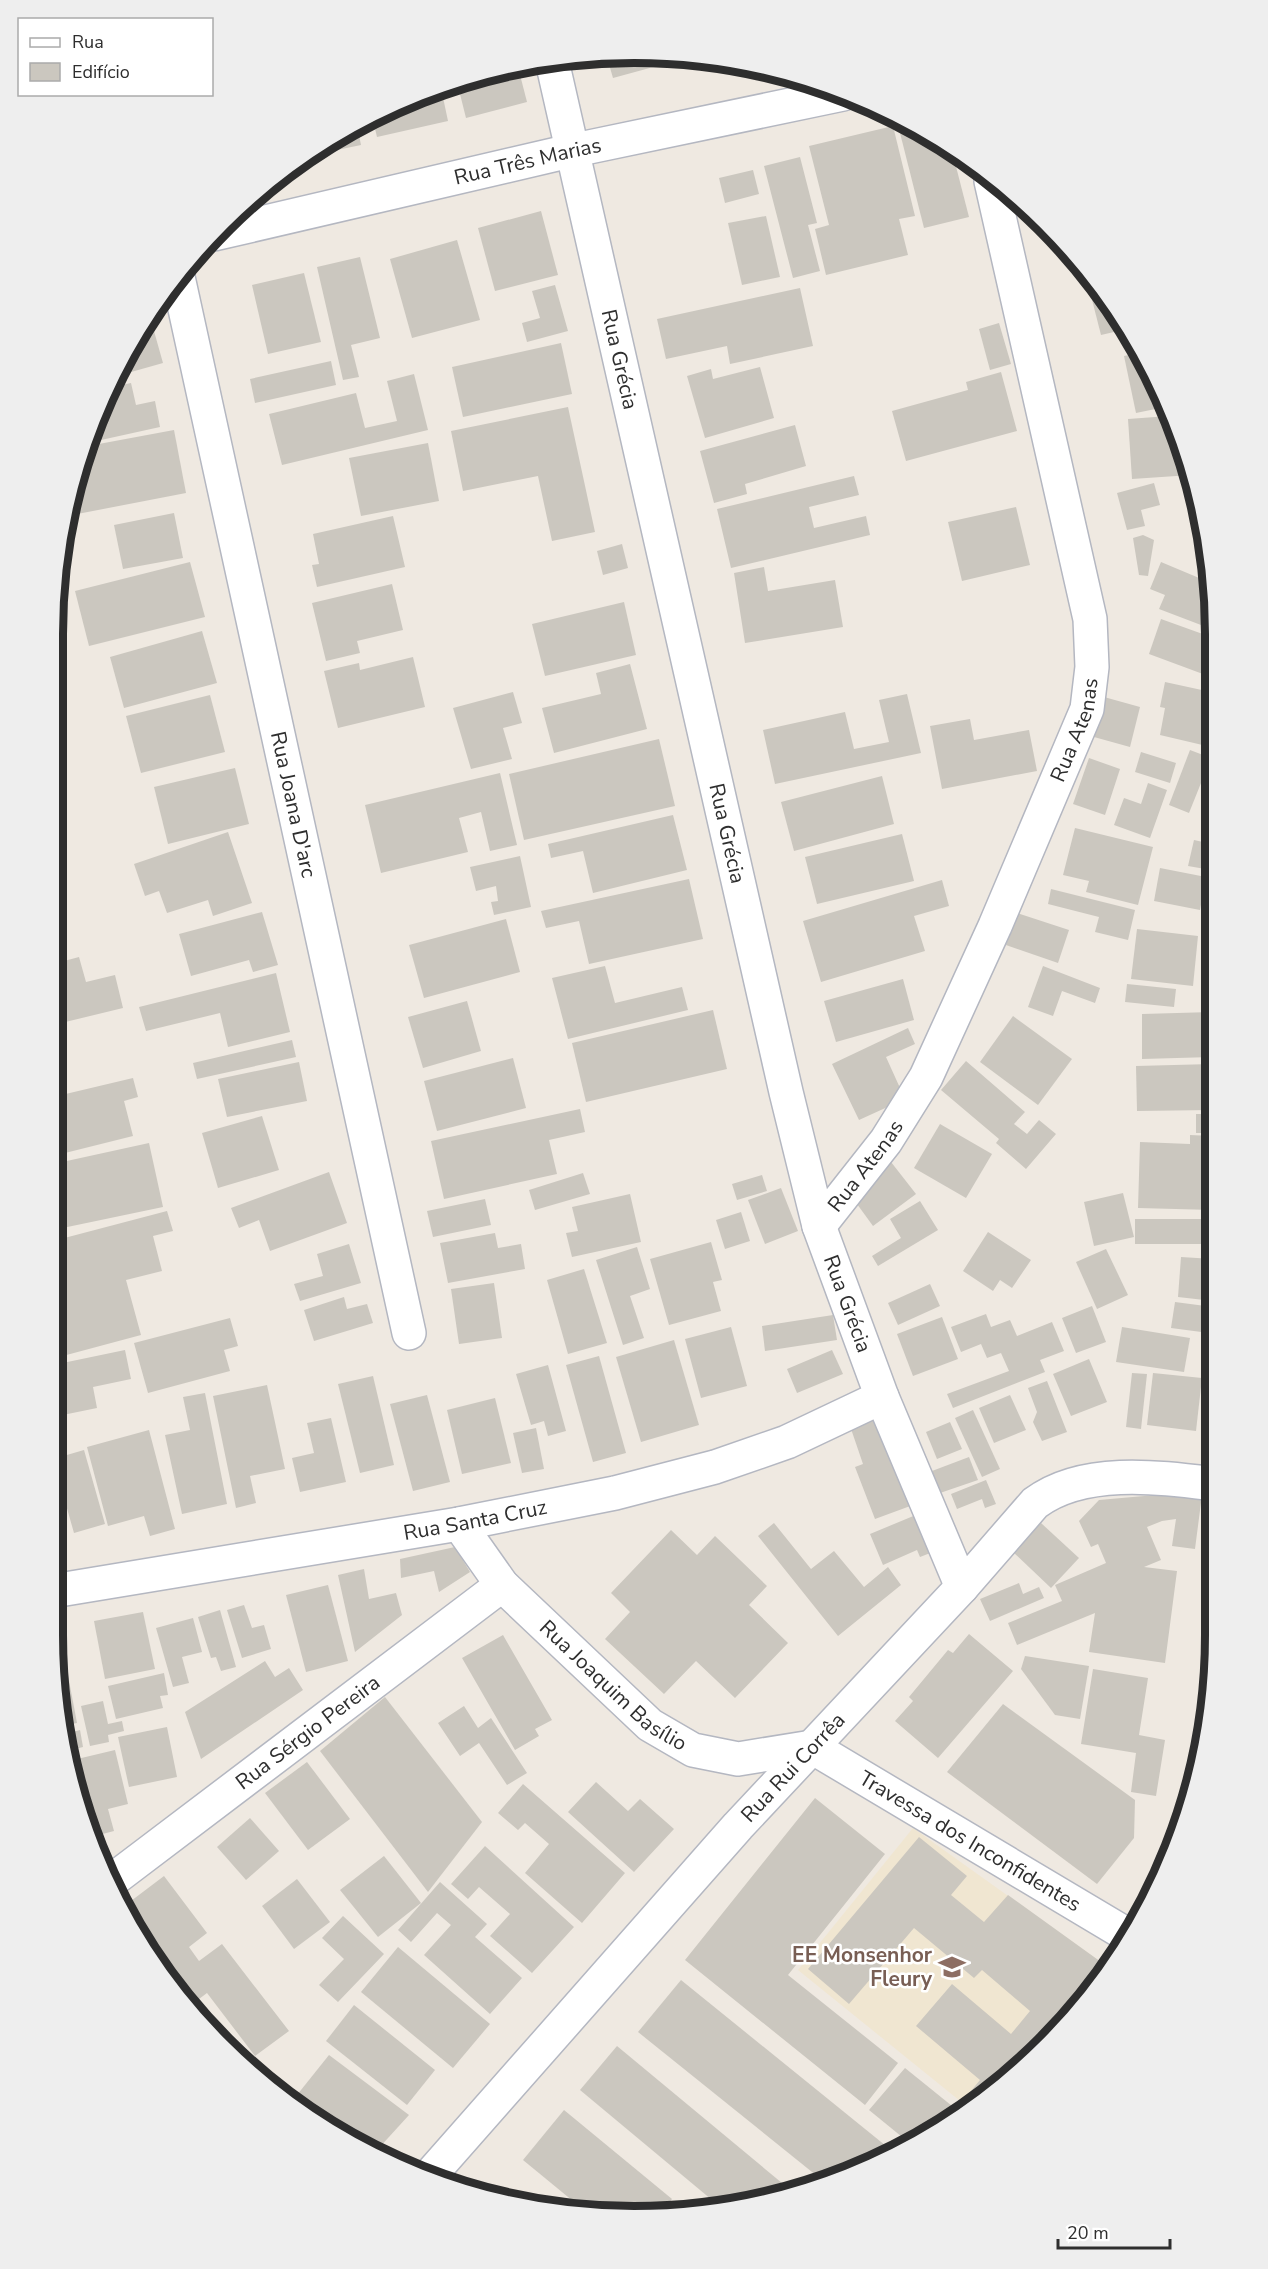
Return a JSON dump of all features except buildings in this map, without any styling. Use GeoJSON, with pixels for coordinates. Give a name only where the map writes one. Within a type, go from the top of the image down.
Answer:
{"type":"FeatureCollection","features":[{"type":"Feature","properties":{"kind":"street","name":"Rua Grécia"},"geometry":{"type":"LineString","coordinates":[[554,69],[570,152],[786,1092],[819,1226],[882,1397],[962,1587]]}},
{"type":"Feature","properties":{"kind":"street","name":"Rua Três Marias"},"geometry":{"type":"LineString","coordinates":[[230,230],[570,152],[829,97]]}},
{"type":"Feature","properties":{"kind":"street","name":"Rua Atenas"},"geometry":{"type":"LineString","coordinates":[[819,1226],[886,1141],[926,1077],[994,927],[1087,709],[1092,667],[1090,619],[993,191]]}},
{"type":"Feature","properties":{"kind":"street","name":"Rua Joana D'arc"},"geometry":{"type":"LineString","coordinates":[[180,287],[409,1334]]}},
{"type":"Feature","properties":{"kind":"street","name":"Rua Santa Cruz"},"geometry":{"type":"LineString","coordinates":[[63,1589],[459,1524],[615,1492],[715,1467],[787,1442],[882,1397]]}},
{"type":"Feature","properties":{"kind":"street","name":"Rua Rui Corrêa"},"geometry":{"type":"LineString","coordinates":[[434,2170],[738,1826],[962,1587],[1010,1529],[1035,1503],[1050,1492],[1078,1482],[1154,1476],[1205,1483]]}},
{"type":"Feature","properties":{"kind":"street","name":"Rua Joaquim Basílio"},"geometry":{"type":"LineString","coordinates":[[459,1524],[502,1585],[650,1725],[693,1750],[738,1760],[812,1747]]}},
{"type":"Feature","properties":{"kind":"street","name":"Rua Sérgio Pereira"},"geometry":{"type":"LineString","coordinates":[[117,1877],[502,1585]]}},
{"type":"Feature","properties":{"kind":"street","name":"Travessa dos Inconfidentes"},"geometry":{"type":"LineString","coordinates":[[812,1747],[1122,1932]]}},
{"type":"Feature","properties":{"kind":"shaded area","name":"EE Monsenhor Fleury"},"geometry":{"type":"Polygon","coordinates":[[[913,1828],[1102,1963],[1087,1983],[1038,2039],[982,2088],[962,2102],[798,1970],[913,1828]]]}},
{"type":"Feature","properties":{"kind":"place","name":"EE Monsenhor Fleury"},"geometry":{"type":"Point","coordinates":[952,1967]}}]}
